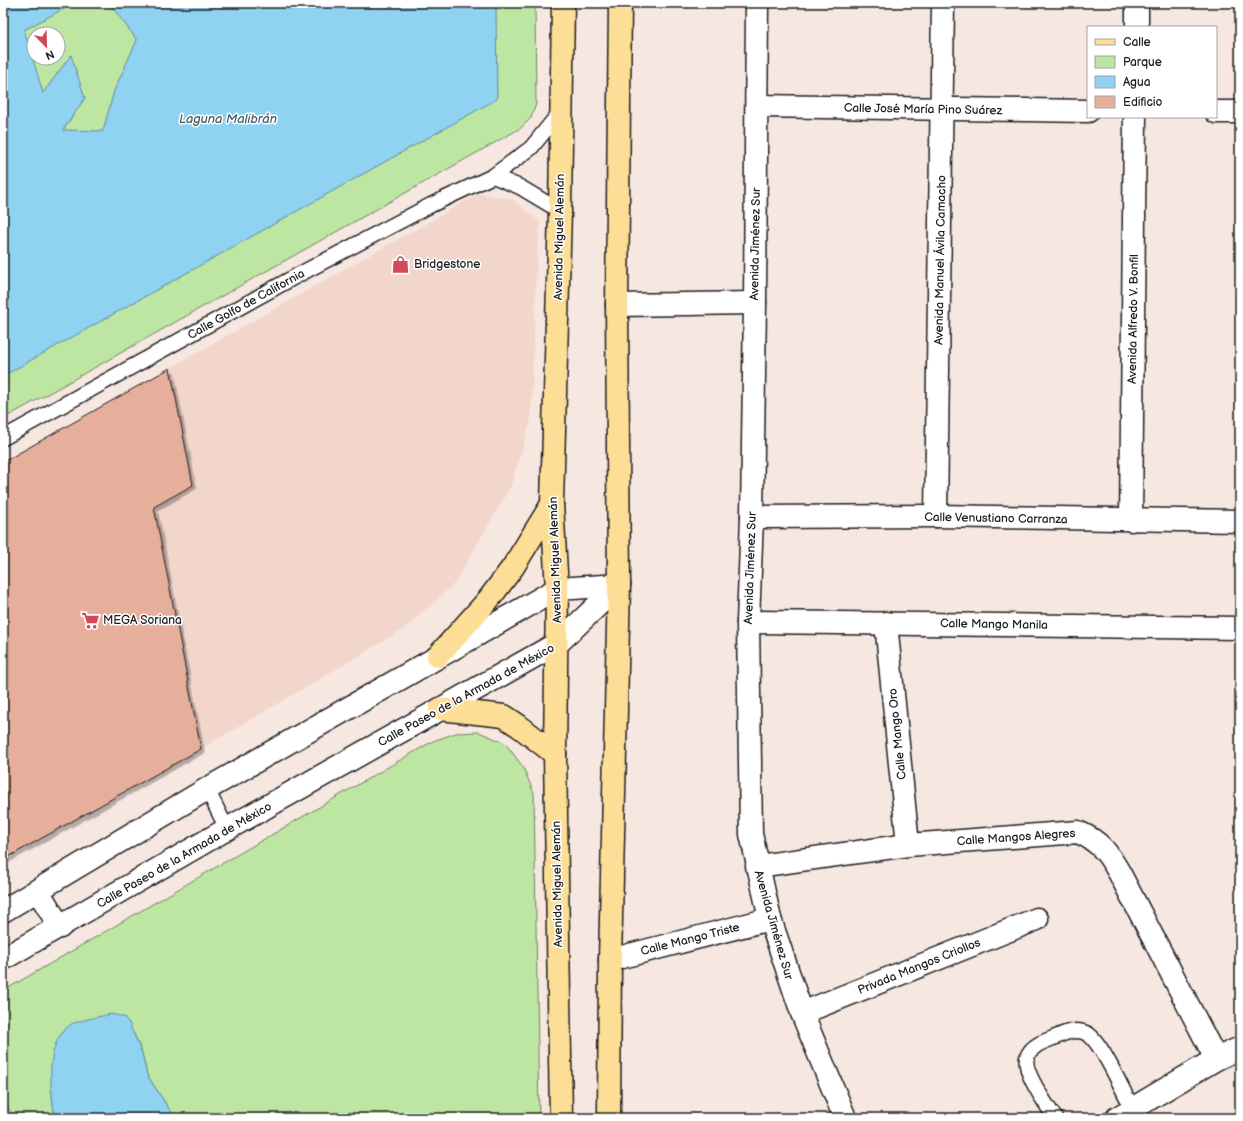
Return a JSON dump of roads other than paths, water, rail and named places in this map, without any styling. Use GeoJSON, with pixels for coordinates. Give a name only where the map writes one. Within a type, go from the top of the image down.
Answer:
{"type":"FeatureCollection","features":[{"type":"Feature","properties":{"kind":"main road","name":"Avenida Miguel Alemán"},"geometry":{"type":"LineString","coordinates":[[561,1118],[555,754],[558,643],[557,589],[552,504],[560,211],[563,3]]}},
{"type":"Feature","properties":{"kind":"main road"},"geometry":{"type":"LineString","coordinates":[[608,1118],[610,960],[619,585],[617,306],[620,3]]}},
{"type":"Feature","properties":{"kind":"main road"},"geometry":{"type":"LineString","coordinates":[[438,656],[489,599],[513,567],[552,504]]}},
{"type":"Feature","properties":{"kind":"main road"},"geometry":{"type":"LineString","coordinates":[[440,709],[504,716],[555,754]]}},
{"type":"Feature","properties":{"kind":"street","name":"Avenida Jiménez Sur"},"geometry":{"type":"LineString","coordinates":[[757,3],[752,517],[748,622],[751,834],[770,919],[802,1013],[845,1118]]}},
{"type":"Feature","properties":{"kind":"street","name":"Avenida Manuel Ávila Camacho"},"geometry":{"type":"LineString","coordinates":[[936,516],[943,3]]}},
{"type":"Feature","properties":{"kind":"street"},"geometry":{"type":"LineString","coordinates":[[1137,3],[1137,26]]}},
{"type":"Feature","properties":{"kind":"street","name":"Calle José María Pino Suárez"},"geometry":{"type":"LineString","coordinates":[[757,106],[1087,111]]}},
{"type":"Feature","properties":{"kind":"street"},"geometry":{"type":"LineString","coordinates":[[1217,112],[1240,112]]}},
{"type":"Feature","properties":{"kind":"street","name":"Avenida Alfredo V. Bonfil"},"geometry":{"type":"LineString","coordinates":[[1131,520],[1136,118]]}},
{"type":"Feature","properties":{"kind":"street"},"geometry":{"type":"LineString","coordinates":[[617,306],[755,303]]}},
{"type":"Feature","properties":{"kind":"street","name":"Calle Venustiano Carranza"},"geometry":{"type":"LineString","coordinates":[[752,517],[936,516],[1240,521]]}},
{"type":"Feature","properties":{"kind":"street"},"geometry":{"type":"LineString","coordinates":[[3,912],[207,789],[557,589],[619,585]]}},
{"type":"Feature","properties":{"kind":"street","name":"Calle Paseo de la Armada de México"},"geometry":{"type":"LineString","coordinates":[[3,959],[227,829],[558,643],[619,585]]}},
{"type":"Feature","properties":{"kind":"street","name":"Calle Mango Manila"},"geometry":{"type":"LineString","coordinates":[[748,622],[1240,628]]}},
{"type":"Feature","properties":{"kind":"street","name":"Calle Mango Oro"},"geometry":{"type":"LineString","coordinates":[[886,623],[908,845]]}},
{"type":"Feature","properties":{"kind":"street","name":"Calle Mangos Alegres"},"geometry":{"type":"LineString","coordinates":[[757,866],[908,845],[1078,832],[1093,838],[1106,851],[1120,874],[1216,1059]]}},
{"type":"Feature","properties":{"kind":"street"},"geometry":{"type":"LineString","coordinates":[[38,891],[60,927]]}},
{"type":"Feature","properties":{"kind":"street","name":"Calle Mango Triste"},"geometry":{"type":"LineString","coordinates":[[610,960],[770,919]]}},
{"type":"Feature","properties":{"kind":"street","name":"Privada Mangos Criollos"},"geometry":{"type":"LineString","coordinates":[[802,1013],[1038,919]]}},
{"type":"Feature","properties":{"kind":"street"},"geometry":{"type":"LineString","coordinates":[[1124,1113],[1216,1059],[1240,1048]]}},
{"type":"Feature","properties":{"kind":"lane","name":"Calle Golfo de California"},"geometry":{"type":"LineString","coordinates":[[3,438],[298,275],[431,205],[493,176],[531,148],[561,111]]}},
{"type":"Feature","properties":{"kind":"lane"},"geometry":{"type":"LineString","coordinates":[[493,176],[520,187],[560,211]]}},
{"type":"Feature","properties":{"kind":"lane"},"geometry":{"type":"LineString","coordinates":[[207,789],[227,829]]}},
{"type":"Feature","properties":{"kind":"lane"},"geometry":{"type":"LineString","coordinates":[[1055,1118],[1030,1076],[1027,1066],[1027,1055],[1036,1046],[1065,1032],[1075,1030],[1088,1034],[1100,1048],[1124,1113]]}},
{"type":"Feature","properties":{"kind":"water","name":"Laguna Malibrán"},"geometry":{"type":"Polygon","coordinates":[[[3,3],[89,3],[65,8],[31,26],[26,26],[26,29],[24,30],[26,37],[26,66],[35,66],[43,93],[63,66],[66,66],[66,62],[71,55],[85,98],[63,130],[103,131],[114,91],[137,40],[109,3],[496,3],[497,99],[3,376],[3,3]]]}},
{"type":"Feature","properties":{"kind":"water"},"geometry":{"type":"Polygon","coordinates":[[[111,1014],[124,1017],[129,1023],[142,1053],[147,1075],[175,1118],[55,1118],[51,1068],[52,1056],[61,1034],[73,1023],[111,1014]]]}},
{"type":"Feature","properties":{"kind":"place","name":"Bridgestone"},"geometry":{"type":"Point","coordinates":[401,264]}},
{"type":"Feature","properties":{"kind":"place","name":"MEGA Soriana"},"geometry":{"type":"Point","coordinates":[90,620]}}]}
